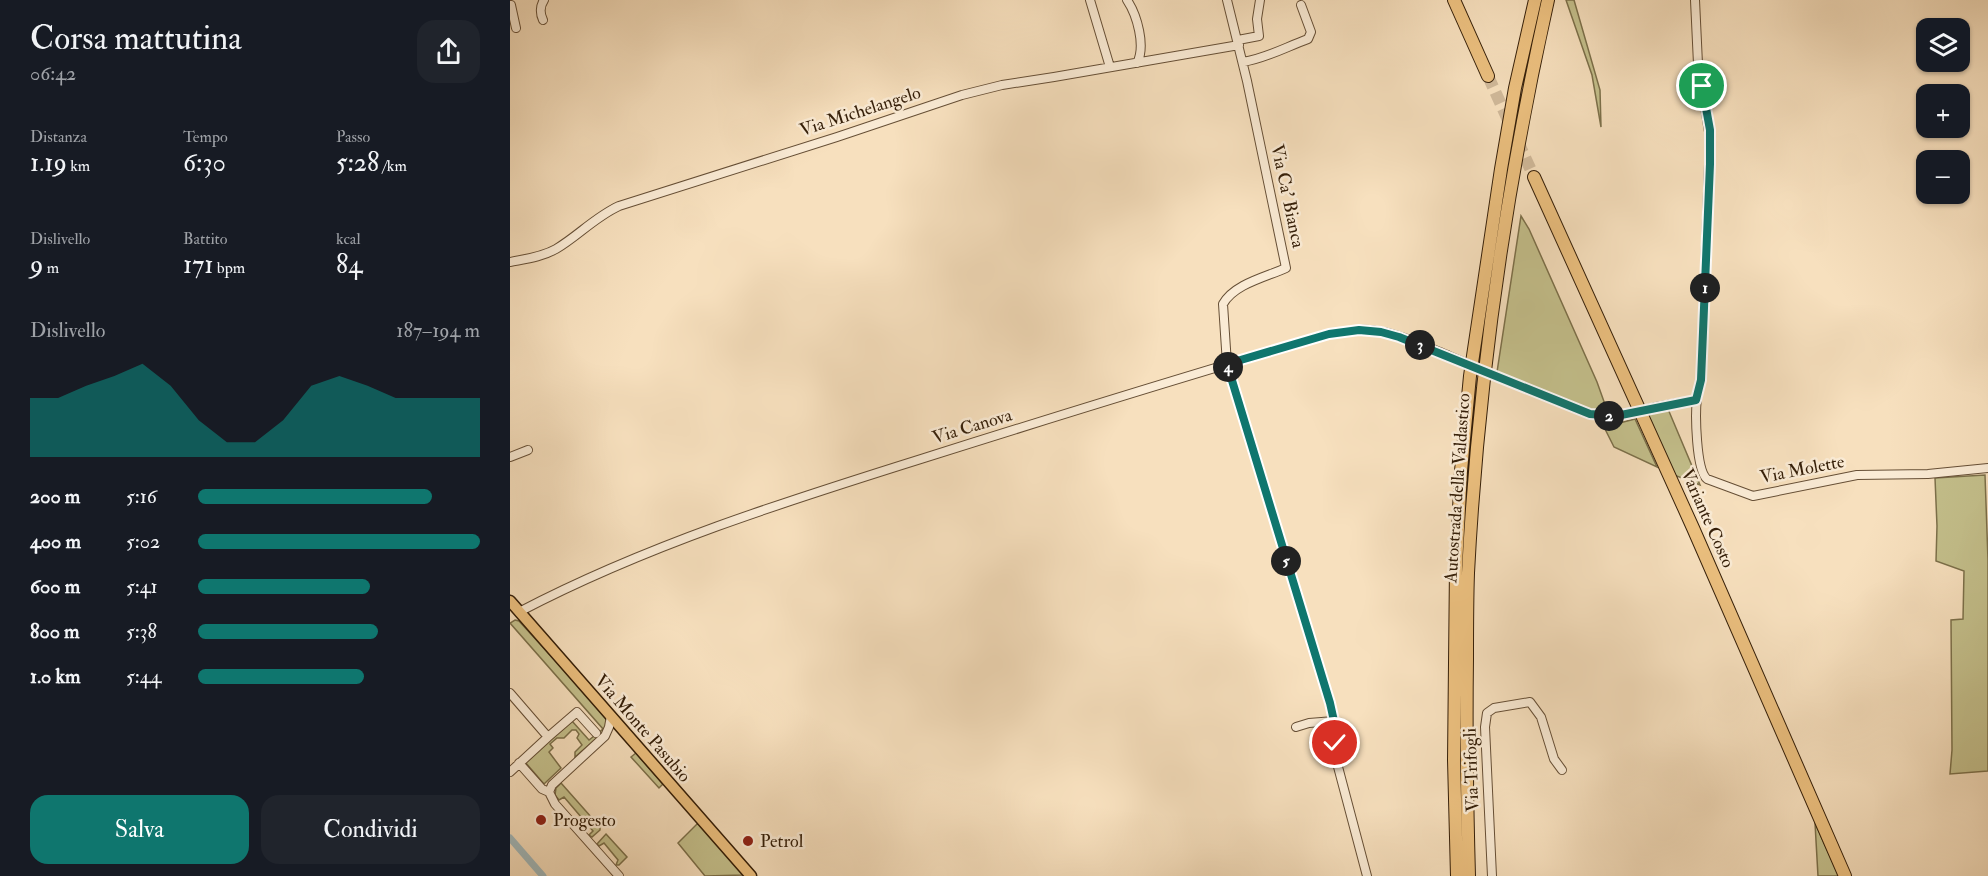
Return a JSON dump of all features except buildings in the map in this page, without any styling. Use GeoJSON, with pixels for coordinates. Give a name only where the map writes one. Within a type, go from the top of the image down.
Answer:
{"type":"FeatureCollection","features":[{"type":"Feature","properties":{"kind":"highway"},"geometry":{"type":"LineString","coordinates":[[1454,0],[1488,76]]}},
{"type":"Feature","properties":{"kind":"highway","name":"Autostrada della Valdastico"},"geometry":{"type":"LineString","coordinates":[[1457,876],[1454,737],[1456,566],[1461,471],[1470,376],[1499,180],[1515,88],[1535,0]]}},
{"type":"Feature","properties":{"kind":"highway","name":"Autostrada della Valdastico"},"geometry":{"type":"LineString","coordinates":[[1469,876],[1466,757],[1468,576],[1482,381],[1527,92],[1548,0]]}},
{"type":"Feature","properties":{"kind":"highway","name":"Variante Costo"},"geometry":{"type":"LineString","coordinates":[[1534,177],[1693,528],[1845,876]]}},
{"type":"Feature","properties":{"kind":"main road","name":"Via Monte Pasubio"},"geometry":{"type":"LineString","coordinates":[[510,601],[750,876]]}},
{"type":"Feature","properties":{"kind":"street"},"geometry":{"type":"LineString","coordinates":[[1090,0],[1110,67]]}},
{"type":"Feature","properties":{"kind":"street"},"geometry":{"type":"LineString","coordinates":[[1127,0],[1133,12],[1140,41],[1140,56],[1137,63]]}},
{"type":"Feature","properties":{"kind":"street","name":"Via Ca' Bianca"},"geometry":{"type":"LineString","coordinates":[[1227,364],[1224,301],[1236,290],[1286,268],[1228,0]]}},
{"type":"Feature","properties":{"kind":"street"},"geometry":{"type":"LineString","coordinates":[[1238,42],[1259,36],[1257,19],[1260,0]]}},
{"type":"Feature","properties":{"kind":"street"},"geometry":{"type":"LineString","coordinates":[[1695,0],[1698,64],[1710,138],[1701,380],[1696,400]]}},
{"type":"Feature","properties":{"kind":"street"},"geometry":{"type":"LineString","coordinates":[[541,2],[543,20]]}},
{"type":"Feature","properties":{"kind":"street"},"geometry":{"type":"LineString","coordinates":[[511,5],[516,28]]}},
{"type":"Feature","properties":{"kind":"street"},"geometry":{"type":"LineString","coordinates":[[1243,62],[1270,55],[1308,39],[1311,32],[1301,5]]}},
{"type":"Feature","properties":{"kind":"street","name":"Via Michelangelo"},"geometry":{"type":"LineString","coordinates":[[510,262],[540,256],[556,249],[597,217],[619,206],[837,137],[962,94],[1002,85],[1137,63],[1238,42]]}},
{"type":"Feature","properties":{"kind":"street","name":"Via Canova"},"geometry":{"type":"LineString","coordinates":[[519,612],[596,575],[741,516],[1329,334],[1359,330],[1399,337],[1590,414],[1602,416],[1627,414],[1696,400]]}},
{"type":"Feature","properties":{"kind":"street"},"geometry":{"type":"LineString","coordinates":[[1227,364],[1334,721],[1337,763],[1367,876]]}},
{"type":"Feature","properties":{"kind":"street","name":"Via Molette"},"geometry":{"type":"LineString","coordinates":[[1696,400],[1699,461],[1702,475],[1753,496],[1857,475],[1928,474],[1988,468]]}},
{"type":"Feature","properties":{"kind":"street"},"geometry":{"type":"LineString","coordinates":[[510,457],[528,450]]}},
{"type":"Feature","properties":{"kind":"street"},"geometry":{"type":"LineString","coordinates":[[511,695],[548,737]]}},
{"type":"Feature","properties":{"kind":"street","name":"Via Trifogli"},"geometry":{"type":"LineString","coordinates":[[1492,876],[1485,727],[1488,711],[1520,702],[1530,702],[1541,717],[1554,759],[1562,770]]}},
{"type":"Feature","properties":{"kind":"street"},"geometry":{"type":"LineString","coordinates":[[510,772],[577,712],[599,736]]}},
{"type":"Feature","properties":{"kind":"street"},"geometry":{"type":"LineString","coordinates":[[549,792],[552,785],[599,736],[608,731],[611,716]]}},
{"type":"Feature","properties":{"kind":"street"},"geometry":{"type":"LineString","coordinates":[[1296,727],[1309,723],[1334,721]]}},
{"type":"Feature","properties":{"kind":"street"},"geometry":{"type":"LineString","coordinates":[[599,736],[626,733]]}},
{"type":"Feature","properties":{"kind":"street"},"geometry":{"type":"LineString","coordinates":[[519,764],[542,789],[549,792],[555,804],[619,876]]}},
{"type":"Feature","properties":{"kind":"shaded area"},"geometry":{"type":"Polygon","coordinates":[[[1566,0],[1574,0],[1600,90],[1601,127],[1592,75],[1566,0]]]}},
{"type":"Feature","properties":{"kind":"shaded area"},"geometry":{"type":"Polygon","coordinates":[[[1521,216],[1529,229],[1597,382],[1607,410],[1600,412],[1589,410],[1497,372],[1521,216]]]}},
{"type":"Feature","properties":{"kind":"shaded area"},"geometry":{"type":"Polygon","coordinates":[[[1668,409],[1700,485],[1674,475],[1648,415],[1668,409]]]}},
{"type":"Feature","properties":{"kind":"shaded area"},"geometry":{"type":"Polygon","coordinates":[[[1635,419],[1657,467],[1614,447],[1604,427],[1635,419]]]}},
{"type":"Feature","properties":{"kind":"shaded area"},"geometry":{"type":"Polygon","coordinates":[[[1985,475],[1988,560],[1988,771],[1950,774],[1952,750],[1951,620],[1963,619],[1964,571],[1936,561],[1935,478],[1985,475]]]}},
{"type":"Feature","properties":{"kind":"shaded area"},"geometry":{"type":"Polygon","coordinates":[[[515,620],[519,621],[607,717],[605,731],[575,757],[575,752],[582,745],[577,738],[579,734],[576,730],[572,730],[564,738],[557,738],[550,744],[553,748],[549,752],[561,768],[544,784],[525,762],[572,721],[589,740],[603,729],[510,623],[515,620]]]}},
{"type":"Feature","properties":{"kind":"shaded area"},"geometry":{"type":"Polygon","coordinates":[[[636,753],[663,784],[659,788],[631,757],[636,753]]]}},
{"type":"Feature","properties":{"kind":"shaded area"},"geometry":{"type":"Polygon","coordinates":[[[561,783],[600,827],[600,830],[592,837],[589,835],[593,831],[564,797],[559,800],[555,795],[556,788],[561,783]]]}},
{"type":"Feature","properties":{"kind":"shaded area"},"geometry":{"type":"Polygon","coordinates":[[[698,823],[744,875],[705,876],[678,843],[698,823]]]}},
{"type":"Feature","properties":{"kind":"shaded area"},"geometry":{"type":"Polygon","coordinates":[[[1815,823],[1839,876],[1818,876],[1815,823]]]}},
{"type":"Feature","properties":{"kind":"shaded area"},"geometry":{"type":"Polygon","coordinates":[[[606,834],[627,857],[619,865],[616,865],[618,860],[604,843],[599,846],[597,844],[606,834]]]}},
{"type":"Feature","properties":{"kind":"waterway"},"geometry":{"type":"LineString","coordinates":[[510,838],[543,876]]}},
{"type":"Feature","properties":{"kind":"tunnel"},"geometry":{"type":"LineString","coordinates":[[1488,76],[1534,177]]}},
{"type":"Feature","properties":{"kind":"place","name":"Progesto"},"geometry":{"type":"Point","coordinates":[541,820]}},
{"type":"Feature","properties":{"kind":"place","name":"Petrol"},"geometry":{"type":"Point","coordinates":[748,841]}},
{"type":"Feature","properties":{"kind":"route"},"geometry":{"type":"LineString","coordinates":[[1335,743],[1330,703],[1227,364],[1329,334],[1359,330],[1381,332],[1399,337],[1590,414],[1616,416],[1696,400],[1701,380],[1710,164],[1710,130],[1702,86]]}}]}
